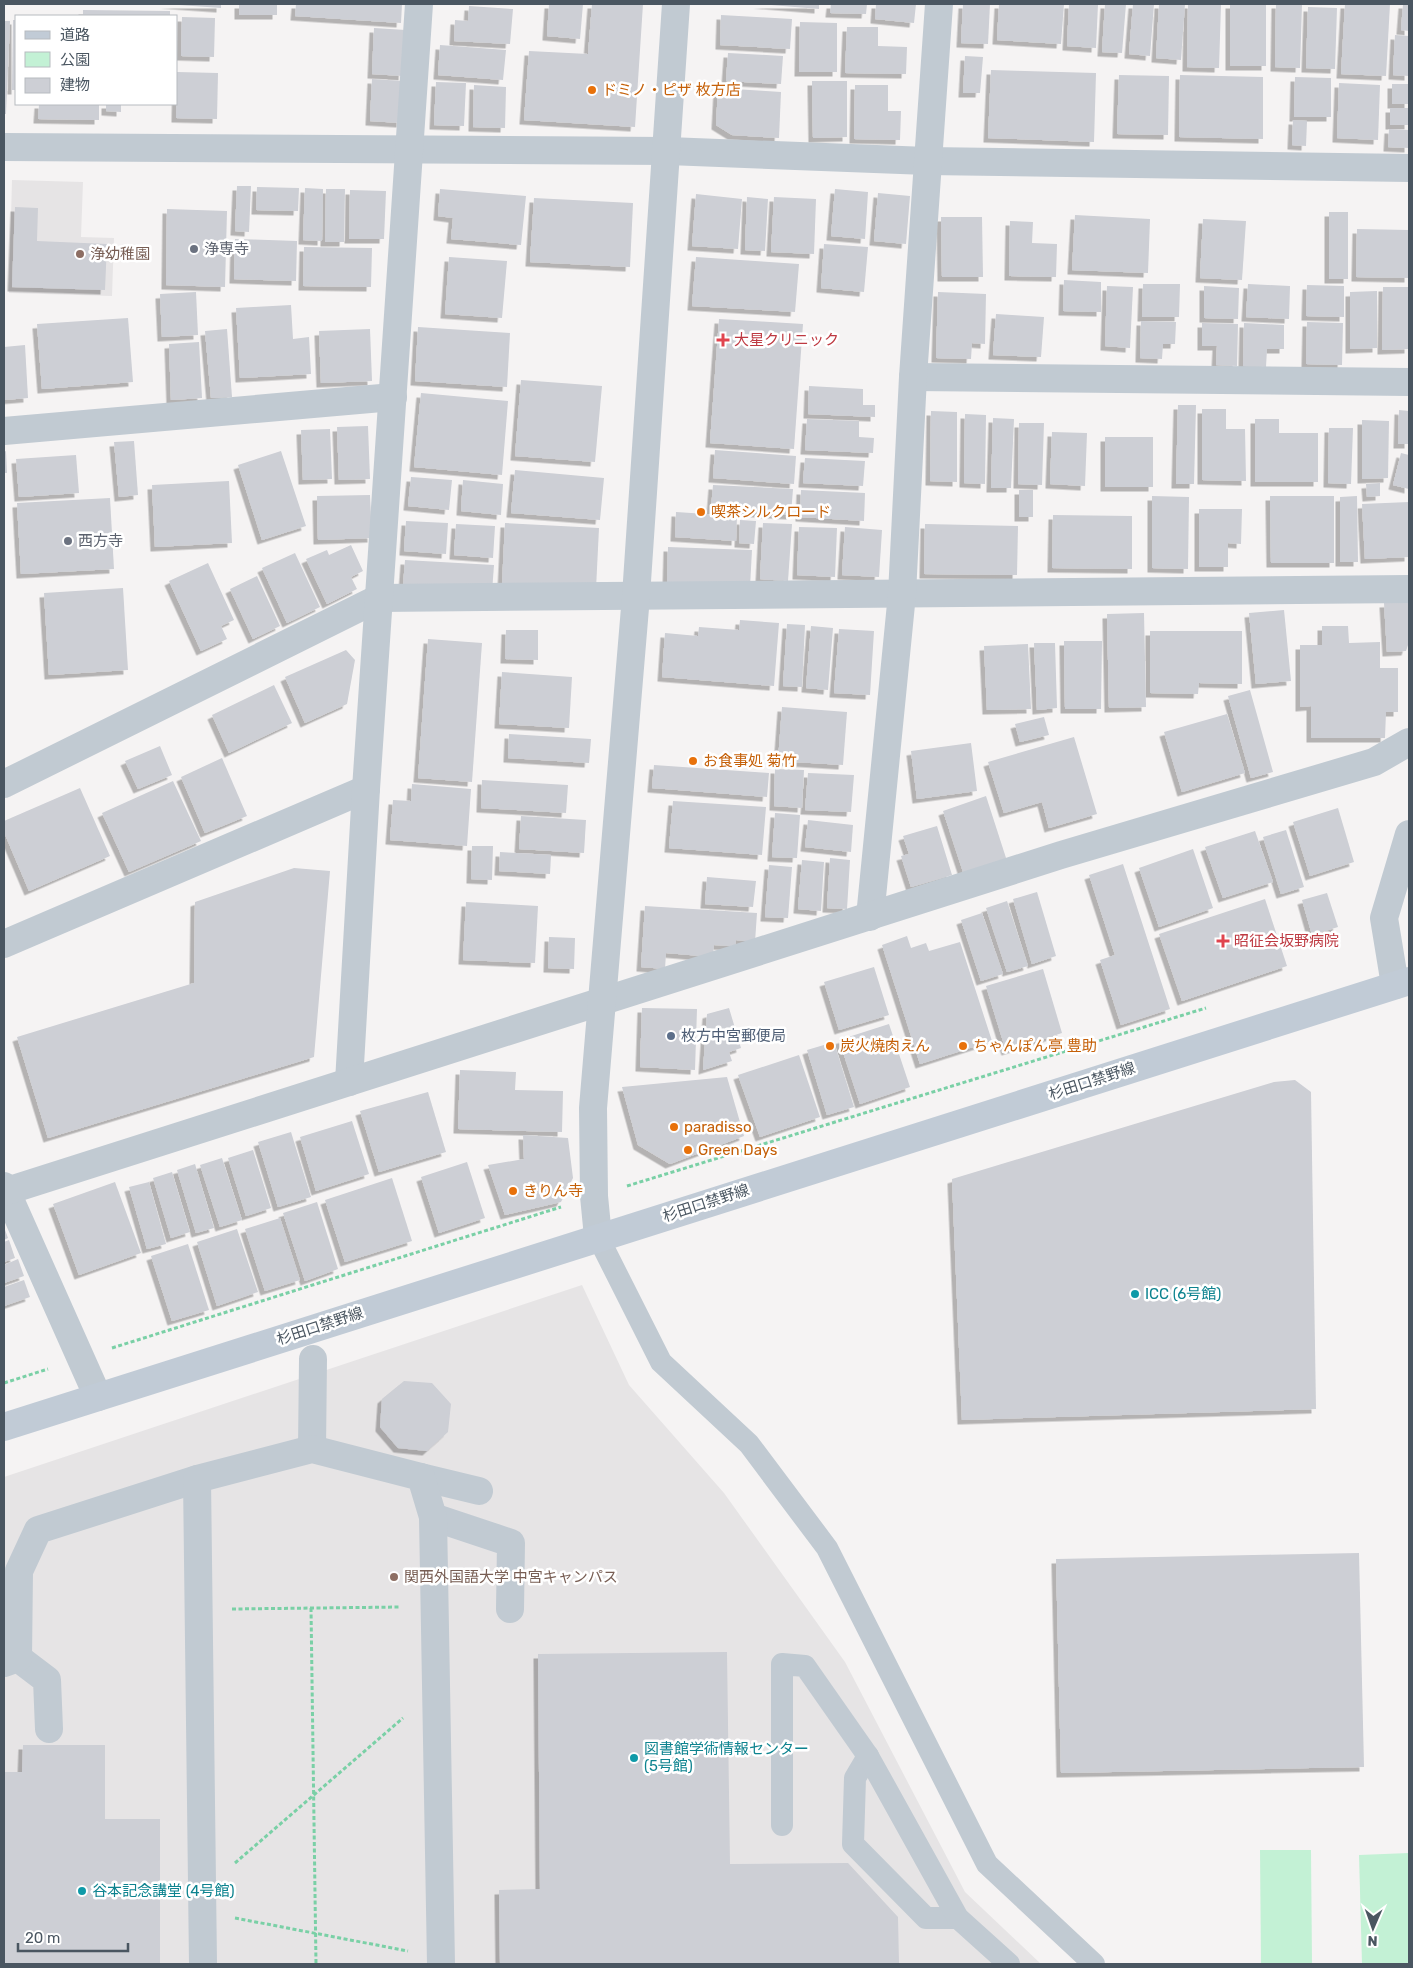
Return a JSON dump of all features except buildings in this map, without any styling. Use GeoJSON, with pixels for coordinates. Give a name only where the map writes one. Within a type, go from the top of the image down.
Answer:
{"type":"FeatureCollection","features":[{"type":"Feature","properties":{"kind":"main road","name":"杉田口禁野線"},"geometry":{"type":"LineString","coordinates":[[4,1427],[1402,983]]}},
{"type":"Feature","properties":{"kind":"street"},"geometry":{"type":"LineString","coordinates":[[349,1082],[366,789],[419,4]]}},
{"type":"Feature","properties":{"kind":"street"},"geometry":{"type":"LineString","coordinates":[[598,1237],[594,1196],[593,1108],[636,596],[668,150],[676,4]]}},
{"type":"Feature","properties":{"kind":"street"},"geometry":{"type":"LineString","coordinates":[[870,917],[902,594],[913,377],[939,4]]}},
{"type":"Feature","properties":{"kind":"street"},"geometry":{"type":"LineString","coordinates":[[4,147],[668,150],[927,161],[1409,168]]}},
{"type":"Feature","properties":{"kind":"street"},"geometry":{"type":"LineString","coordinates":[[913,377],[1409,382]]}},
{"type":"Feature","properties":{"kind":"street"},"geometry":{"type":"LineString","coordinates":[[4,431],[393,397]]}},
{"type":"Feature","properties":{"kind":"street"},"geometry":{"type":"LineString","coordinates":[[4,784],[379,598],[1409,589]]}},
{"type":"Feature","properties":{"kind":"street"},"geometry":{"type":"LineString","coordinates":[[98,1397],[4,1190],[1061,855],[1374,762],[1409,742]]}},
{"type":"Feature","properties":{"kind":"street"},"geometry":{"type":"LineString","coordinates":[[4,944],[366,789]]}},
{"type":"Feature","properties":{"kind":"street"},"geometry":{"type":"LineString","coordinates":[[1402,983],[1384,918],[1409,834]]}},
{"type":"Feature","properties":{"kind":"street"},"geometry":{"type":"LineString","coordinates":[[312,1449],[313,1359]]}},
{"type":"Feature","properties":{"kind":"street"},"geometry":{"type":"LineString","coordinates":[[49,1729],[47,1680],[11,1661],[19,1571],[38,1530],[198,1479],[312,1449],[480,1491]]}},
{"type":"Feature","properties":{"kind":"street"},"geometry":{"type":"LineString","coordinates":[[421,1477],[432,1517],[440,1961]]}},
{"type":"Feature","properties":{"kind":"street"},"geometry":{"type":"LineString","coordinates":[[198,1479],[203,1964]]}},
{"type":"Feature","properties":{"kind":"street"},"geometry":{"type":"LineString","coordinates":[[432,1517],[510,1543],[510,1609]]}},
{"type":"Feature","properties":{"kind":"lane"},"geometry":{"type":"LineString","coordinates":[[598,1237],[661,1362],[749,1444],[827,1548],[987,1864],[1094,1964]]}},
{"type":"Feature","properties":{"kind":"lane"},"geometry":{"type":"LineString","coordinates":[[782,1825],[782,1664],[805,1666],[868,1756],[958,1918],[1009,1964]]}},
{"type":"Feature","properties":{"kind":"lane"},"geometry":{"type":"LineString","coordinates":[[868,1756],[855,1778],[853,1844],[926,1918],[958,1918]]}},
{"type":"Feature","properties":{"kind":"path"},"geometry":{"type":"LineString","coordinates":[[4,1383],[594,1196],[1214,1006]]}},
{"type":"Feature","properties":{"kind":"path"},"geometry":{"type":"LineString","coordinates":[[199,1610],[434,1606]]}},
{"type":"Feature","properties":{"kind":"path"},"geometry":{"type":"LineString","coordinates":[[311,1608],[316,1964]]}},
{"type":"Feature","properties":{"kind":"path"},"geometry":{"type":"LineString","coordinates":[[202,1902],[314,1795],[436,1690]]}},
{"type":"Feature","properties":{"kind":"path"},"geometry":{"type":"LineString","coordinates":[[202,1902],[316,1933],[440,1961]]}},
{"type":"Feature","properties":{"kind":"shaded area"},"geometry":{"type":"Polygon","coordinates":[[[12,180],[83,182],[81,237],[114,238],[112,296],[9,293],[12,180]]]}},
{"type":"Feature","properties":{"kind":"shaded area","name":"関西外国語大学 中宮キャンパス"},"geometry":{"type":"Polygon","coordinates":[[[582,1285],[629,1385],[724,1493],[845,1662],[965,1892],[1041,1964],[4,1964],[4,1477],[582,1285]]]}},
{"type":"Feature","properties":{"kind":"green space"},"geometry":{"type":"Polygon","coordinates":[[[1260,1850],[1311,1850],[1312,1964],[1261,1964],[1260,1850]]]}},
{"type":"Feature","properties":{"kind":"green space"},"geometry":{"type":"Polygon","coordinates":[[[1409,1853],[1409,1964],[1362,1964],[1359,1855],[1409,1853]]]}},
{"type":"Feature","properties":{"kind":"place","name":"ドミノ・ピザ 枚方店"},"geometry":{"type":"Point","coordinates":[592,90]}},
{"type":"Feature","properties":{"kind":"place","name":"浄専寺"},"geometry":{"type":"Point","coordinates":[194,249]}},
{"type":"Feature","properties":{"kind":"place","name":"浄幼稚園"},"geometry":{"type":"Point","coordinates":[80,254]}},
{"type":"Feature","properties":{"kind":"place","name":"大星クリニック"},"geometry":{"type":"Point","coordinates":[723,340]}},
{"type":"Feature","properties":{"kind":"place","name":"喫茶シルクロード"},"geometry":{"type":"Point","coordinates":[701,512]}},
{"type":"Feature","properties":{"kind":"place","name":"西方寺"},"geometry":{"type":"Point","coordinates":[68,541]}},
{"type":"Feature","properties":{"kind":"place","name":"お食事処 菊竹"},"geometry":{"type":"Point","coordinates":[693,761]}},
{"type":"Feature","properties":{"kind":"place","name":"昭征会坂野病院"},"geometry":{"type":"Point","coordinates":[1223,941]}},
{"type":"Feature","properties":{"kind":"place","name":"枚方中宮郵便局"},"geometry":{"type":"Point","coordinates":[671,1036]}},
{"type":"Feature","properties":{"kind":"place","name":"炭火焼肉えん"},"geometry":{"type":"Point","coordinates":[830,1046]}},
{"type":"Feature","properties":{"kind":"place","name":"ちゃんぽん亭 豊助"},"geometry":{"type":"Point","coordinates":[963,1046]}},
{"type":"Feature","properties":{"kind":"place","name":"paradisso"},"geometry":{"type":"Point","coordinates":[674,1127]}},
{"type":"Feature","properties":{"kind":"place","name":"Green Days"},"geometry":{"type":"Point","coordinates":[688,1150]}},
{"type":"Feature","properties":{"kind":"place","name":"きりん寺"},"geometry":{"type":"Point","coordinates":[513,1191]}},
{"type":"Feature","properties":{"kind":"place","name":"ICC (6号館)"},"geometry":{"type":"Point","coordinates":[1135,1294]}},
{"type":"Feature","properties":{"kind":"place","name":"関西外国語大学 中宮キャンパス"},"geometry":{"type":"Point","coordinates":[394,1577]}},
{"type":"Feature","properties":{"kind":"place","name":"図書館学術情報センター (5号館)"},"geometry":{"type":"Point","coordinates":[634,1758]}},
{"type":"Feature","properties":{"kind":"place","name":"谷本記念講堂 (4号館)"},"geometry":{"type":"Point","coordinates":[82,1891]}}]}
